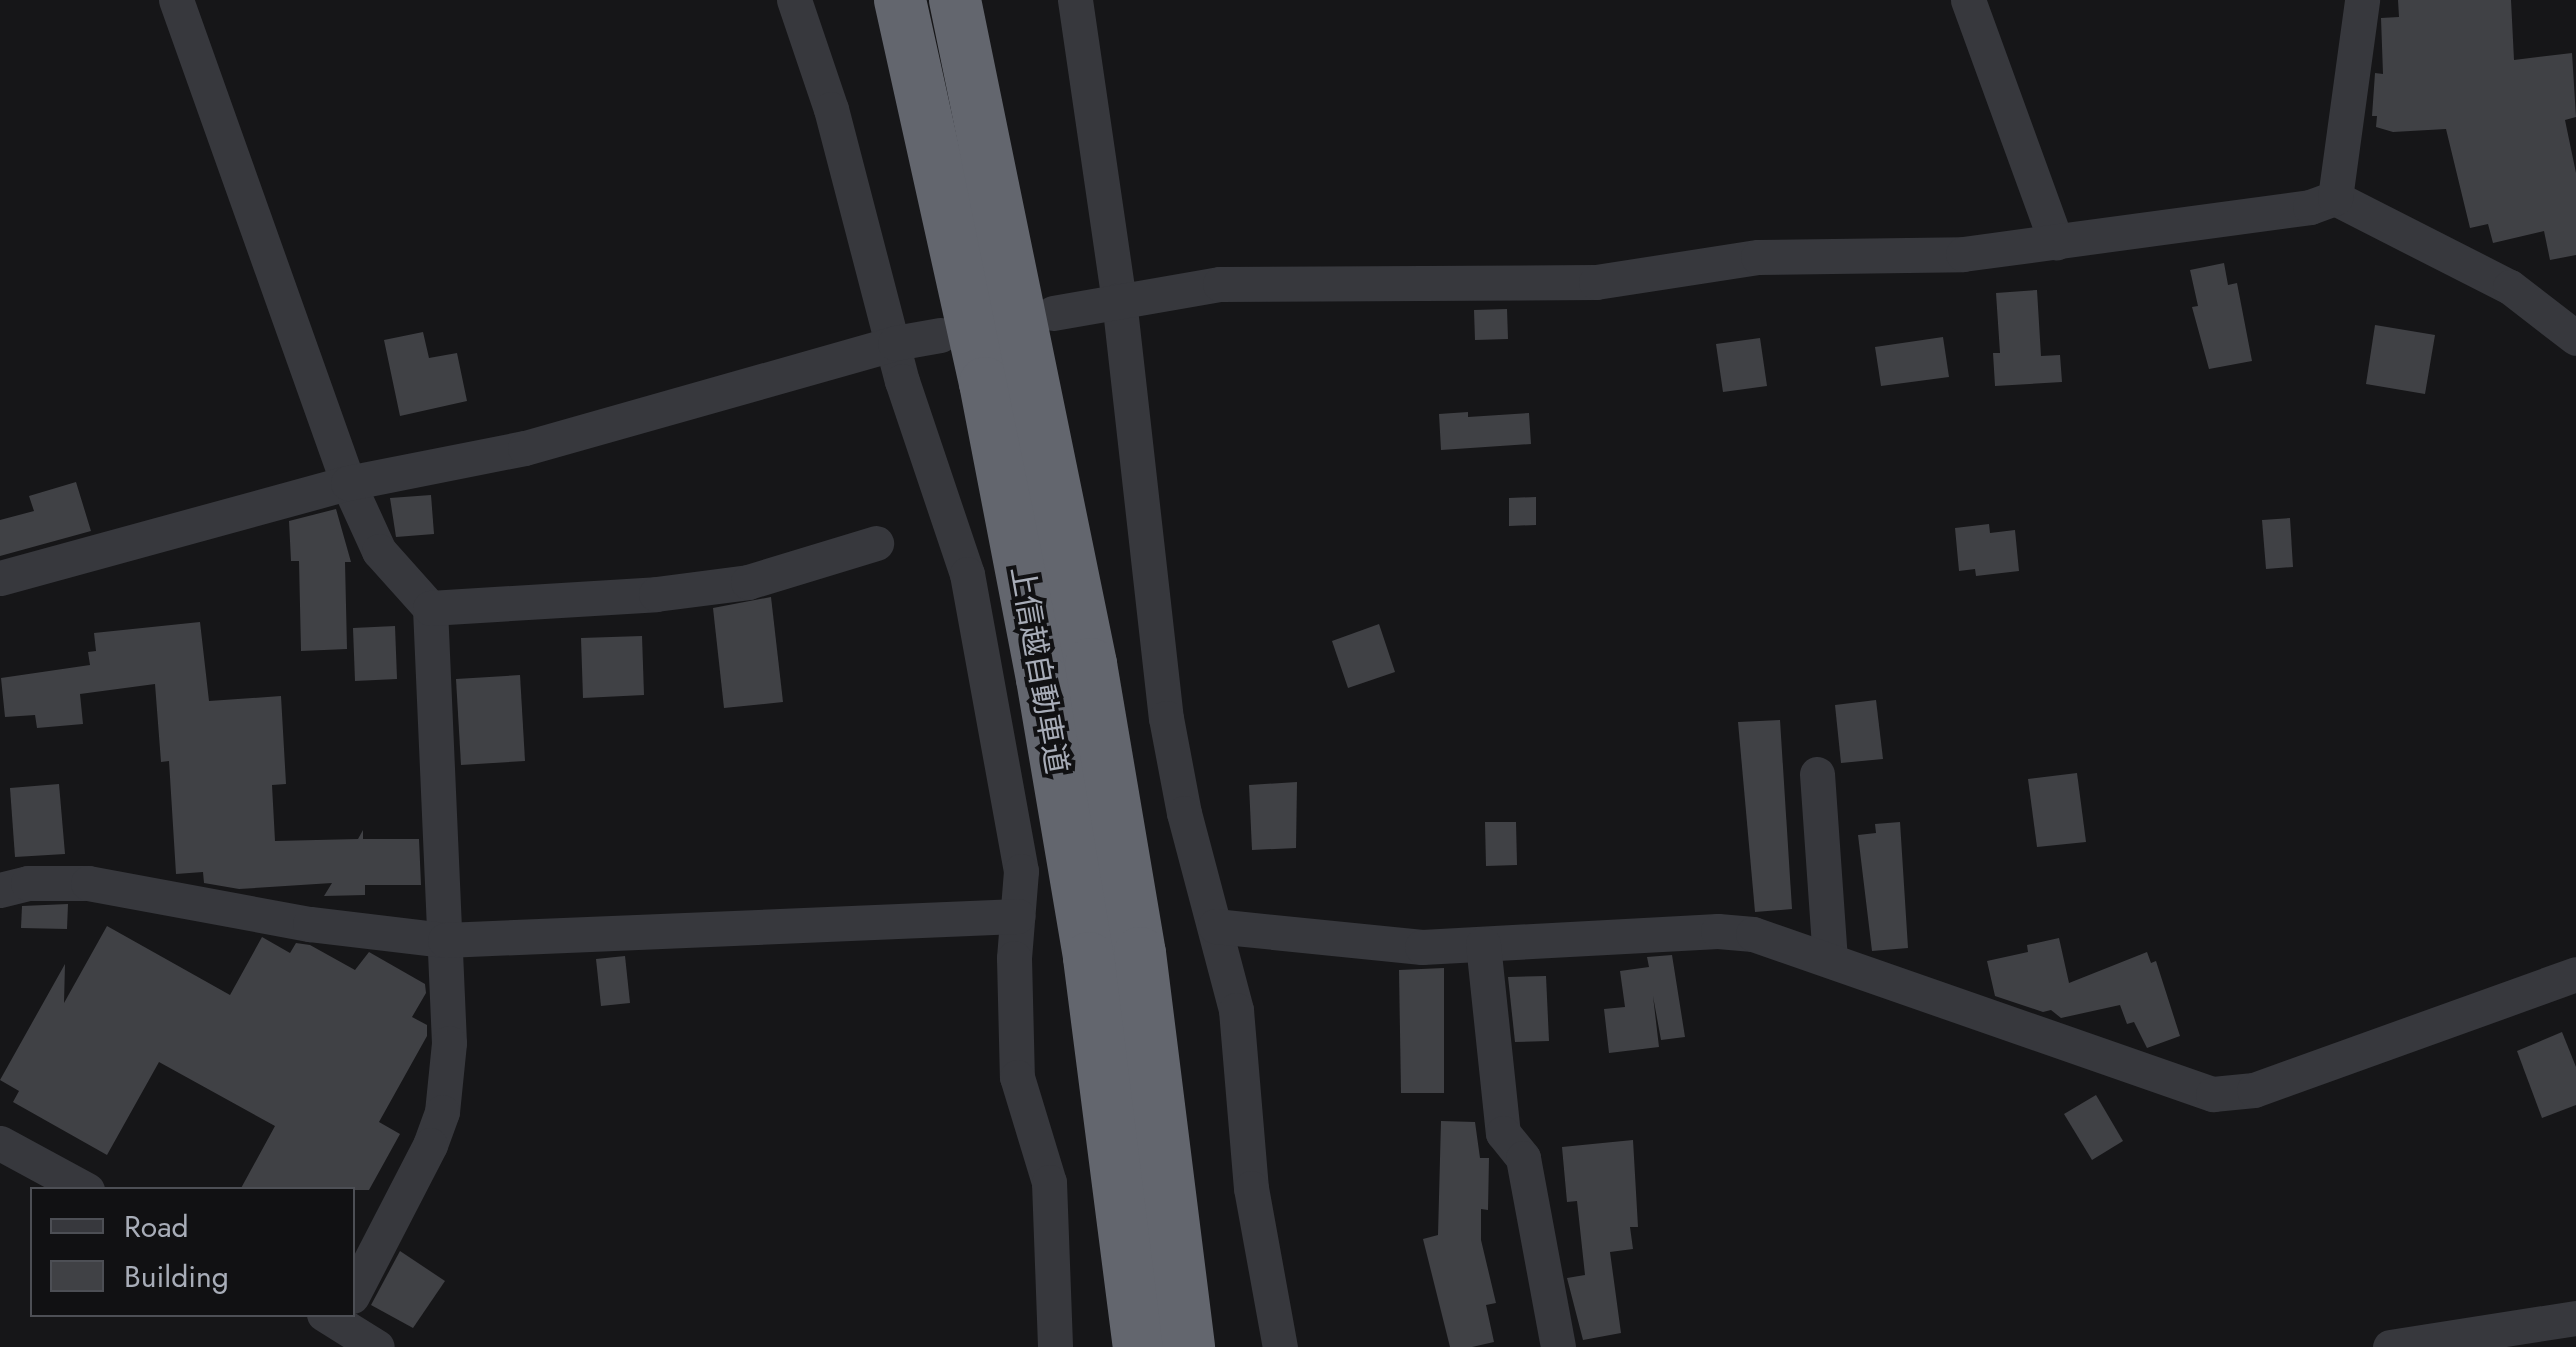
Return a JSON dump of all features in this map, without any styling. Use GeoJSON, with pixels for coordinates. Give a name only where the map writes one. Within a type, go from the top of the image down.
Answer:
{"type":"FeatureCollection","features":[{"type":"Feature","properties":{"kind":"highway","name":"上信越自動車道"},"geometry":{"type":"LineString","coordinates":[[900,0],[985,383],[1042,680],[1089,958],[1139,1347]]}},
{"type":"Feature","properties":{"kind":"highway","name":"上信越自動車道"},"geometry":{"type":"LineString","coordinates":[[955,0],[1091,664],[1140,953],[1189,1347]]}},
{"type":"Feature","properties":{"kind":"street"},"geometry":{"type":"LineString","coordinates":[[176,0],[348,483],[379,551],[430,608],[449,1043],[442,1112],[430,1145],[355,1284]]}},
{"type":"Feature","properties":{"kind":"street"},"geometry":{"type":"LineString","coordinates":[[794,0],[831,108],[902,381],[967,574],[1020,871],[1014,958],[1017,1076],[1048,1182],[1055,1347]]}},
{"type":"Feature","properties":{"kind":"street"},"geometry":{"type":"LineString","coordinates":[[1075,0],[1119,300],[1166,718],[1184,814],[1242,1048],[1251,1188],[1280,1347]]}},
{"type":"Feature","properties":{"kind":"street"},"geometry":{"type":"LineString","coordinates":[[1968,0],[2056,242]]}},
{"type":"Feature","properties":{"kind":"street"},"geometry":{"type":"LineString","coordinates":[[2336,198],[2362,0]]}},
{"type":"Feature","properties":{"kind":"street"},"geometry":{"type":"LineString","coordinates":[[1053,313],[1220,284],[1596,282],[1758,257],[1963,254],[2310,207],[2336,198],[2510,286],[2576,338]]}},
{"type":"Feature","properties":{"kind":"street"},"geometry":{"type":"LineString","coordinates":[[0,578],[348,483],[525,448],[895,343],[940,336]]}},
{"type":"Feature","properties":{"kind":"street"},"geometry":{"type":"LineString","coordinates":[[430,608],[656,594],[748,582],[876,543]]}},
{"type":"Feature","properties":{"kind":"street"},"geometry":{"type":"LineString","coordinates":[[1816,774],[1830,958]]}},
{"type":"Feature","properties":{"kind":"street"},"geometry":{"type":"LineString","coordinates":[[0,890],[28,883],[88,883],[310,924],[445,940],[1017,916]]}},
{"type":"Feature","properties":{"kind":"street"},"geometry":{"type":"LineString","coordinates":[[1214,926],[1422,947],[1718,932],[1782,940],[2213,1094],[2254,1090],[2576,974]]}},
{"type":"Feature","properties":{"kind":"street"},"geometry":{"type":"LineString","coordinates":[[1483,944],[1503,1133],[1523,1158],[1526,1191],[1558,1347]]}},
{"type":"Feature","properties":{"kind":"street"},"geometry":{"type":"LineString","coordinates":[[0,1144],[81,1187]]}},
{"type":"Feature","properties":{"kind":"street"},"geometry":{"type":"LineString","coordinates":[[2390,1347],[2576,1318]]}},
{"type":"Feature","properties":{"kind":"street"},"geometry":{"type":"LineString","coordinates":[[336,1319],[377,1347]]}},
{"type":"Feature","properties":{"kind":"building"},"geometry":{"type":"Polygon","coordinates":[[[2398,0],[2511,0],[2514,60],[2572,53],[2576,117],[2565,120],[2576,173],[2576,255],[2550,260],[2544,231],[2493,243],[2488,224],[2470,228],[2446,129],[2393,132],[2376,127],[2377,116],[2372,116],[2375,73],[2383,74],[2381,18],[2399,17],[2398,0]]]}},
{"type":"Feature","properties":{"kind":"building"},"geometry":{"type":"Polygon","coordinates":[[[2224,263],[2228,285],[2237,283],[2252,361],[2209,369],[2192,307],[2198,306],[2190,270],[2224,263]]]}},
{"type":"Feature","properties":{"kind":"building"},"geometry":{"type":"Polygon","coordinates":[[[2037,290],[2041,356],[2060,355],[2062,382],[1995,386],[1993,353],[2000,353],[1996,293],[2037,290]]]}},
{"type":"Feature","properties":{"kind":"building"},"geometry":{"type":"Polygon","coordinates":[[[1507,309],[1508,339],[1475,340],[1474,310],[1507,309]]]}},
{"type":"Feature","properties":{"kind":"building"},"geometry":{"type":"Polygon","coordinates":[[[2375,325],[2435,335],[2425,394],[2366,384],[2375,325]]]}},
{"type":"Feature","properties":{"kind":"building"},"geometry":{"type":"Polygon","coordinates":[[[423,332],[429,358],[457,353],[467,401],[400,416],[384,340],[423,332]]]}},
{"type":"Feature","properties":{"kind":"building"},"geometry":{"type":"Polygon","coordinates":[[[1943,337],[1949,377],[1881,386],[1875,347],[1943,337]]]}},
{"type":"Feature","properties":{"kind":"building"},"geometry":{"type":"Polygon","coordinates":[[[1760,338],[1767,386],[1723,392],[1716,344],[1760,338]]]}},
{"type":"Feature","properties":{"kind":"building"},"geometry":{"type":"Polygon","coordinates":[[[1468,412],[1468,417],[1529,413],[1531,444],[1441,450],[1439,414],[1468,412]]]}},
{"type":"Feature","properties":{"kind":"building"},"geometry":{"type":"Polygon","coordinates":[[[76,482],[91,531],[0,556],[0,520],[34,511],[29,496],[76,482]]]}},
{"type":"Feature","properties":{"kind":"building"},"geometry":{"type":"Polygon","coordinates":[[[431,495],[434,534],[396,537],[390,498],[431,495]]]}},
{"type":"Feature","properties":{"kind":"building"},"geometry":{"type":"Polygon","coordinates":[[[1536,497],[1536,525],[1509,526],[1509,498],[1536,497]]]}},
{"type":"Feature","properties":{"kind":"building"},"geometry":{"type":"Polygon","coordinates":[[[336,509],[351,562],[345,562],[347,649],[301,651],[299,561],[291,561],[289,521],[336,509]]]}},
{"type":"Feature","properties":{"kind":"building"},"geometry":{"type":"Polygon","coordinates":[[[2290,518],[2293,567],[2266,569],[2262,520],[2290,518]]]}},
{"type":"Feature","properties":{"kind":"building"},"geometry":{"type":"Polygon","coordinates":[[[1989,524],[1990,533],[2015,530],[2019,571],[1976,576],[1975,569],[1959,571],[1955,528],[1989,524]]]}},
{"type":"Feature","properties":{"kind":"building"},"geometry":{"type":"Polygon","coordinates":[[[771,597],[783,702],[724,708],[713,608],[771,597]]]}},
{"type":"Feature","properties":{"kind":"building"},"geometry":{"type":"Polygon","coordinates":[[[200,622],[209,701],[281,696],[286,784],[272,785],[275,841],[358,839],[363,830],[363,839],[419,839],[421,885],[365,885],[365,895],[324,896],[332,883],[239,889],[204,883],[203,872],[176,874],[169,761],[161,762],[155,684],[80,694],[83,724],[37,728],[35,715],[5,717],[1,678],[90,665],[88,652],[96,651],[94,633],[200,622]]]}},
{"type":"Feature","properties":{"kind":"building"},"geometry":{"type":"Polygon","coordinates":[[[1379,624],[1395,672],[1348,688],[1332,641],[1379,624]]]}},
{"type":"Feature","properties":{"kind":"building"},"geometry":{"type":"Polygon","coordinates":[[[395,626],[397,679],[355,681],[353,628],[395,626]]]}},
{"type":"Feature","properties":{"kind":"building"},"geometry":{"type":"Polygon","coordinates":[[[642,636],[644,695],[583,698],[581,638],[642,636]]]}},
{"type":"Feature","properties":{"kind":"building"},"geometry":{"type":"Polygon","coordinates":[[[520,675],[525,761],[461,765],[456,679],[520,675]]]}},
{"type":"Feature","properties":{"kind":"building"},"geometry":{"type":"Polygon","coordinates":[[[1876,700],[1883,759],[1841,763],[1835,705],[1876,700]]]}},
{"type":"Feature","properties":{"kind":"building"},"geometry":{"type":"Polygon","coordinates":[[[1780,720],[1792,909],[1755,912],[1738,722],[1780,720]]]}},
{"type":"Feature","properties":{"kind":"building"},"geometry":{"type":"Polygon","coordinates":[[[2077,773],[2086,842],[2037,847],[2028,779],[2077,773]]]}},
{"type":"Feature","properties":{"kind":"building"},"geometry":{"type":"Polygon","coordinates":[[[1297,782],[1296,848],[1252,850],[1249,785],[1297,782]]]}},
{"type":"Feature","properties":{"kind":"building"},"geometry":{"type":"Polygon","coordinates":[[[59,784],[65,854],[15,857],[10,788],[59,784]]]}},
{"type":"Feature","properties":{"kind":"building"},"geometry":{"type":"Polygon","coordinates":[[[1485,822],[1516,822],[1517,865],[1486,866],[1485,822]]]}},
{"type":"Feature","properties":{"kind":"building"},"geometry":{"type":"Polygon","coordinates":[[[1900,822],[1908,948],[1872,951],[1858,835],[1876,833],[1875,824],[1900,822]]]}},
{"type":"Feature","properties":{"kind":"building"},"geometry":{"type":"Polygon","coordinates":[[[68,904],[67,929],[21,928],[22,906],[68,904]]]}},
{"type":"Feature","properties":{"kind":"building"},"geometry":{"type":"Polygon","coordinates":[[[107,926],[230,995],[262,937],[290,953],[296,943],[310,945],[355,970],[369,952],[425,984],[426,993],[412,1017],[427,1025],[427,1036],[379,1122],[400,1134],[369,1190],[242,1187],[275,1126],[159,1062],[107,1155],[13,1102],[19,1091],[0,1080],[65,964],[64,1003],[107,926]]]}},
{"type":"Feature","properties":{"kind":"building"},"geometry":{"type":"Polygon","coordinates":[[[2059,938],[2069,983],[2147,952],[2151,963],[2156,961],[2180,1036],[2147,1048],[2134,1022],[2127,1024],[2120,1005],[2061,1018],[2051,1010],[2043,1012],[1995,996],[1987,961],[2028,952],[2027,945],[2059,938]]]}},
{"type":"Feature","properties":{"kind":"building"},"geometry":{"type":"Polygon","coordinates":[[[1672,955],[1685,1037],[1661,1040],[1653,996],[1659,1047],[1609,1053],[1604,1009],[1625,1007],[1620,971],[1649,967],[1647,957],[1672,955]]]}},
{"type":"Feature","properties":{"kind":"building"},"geometry":{"type":"Polygon","coordinates":[[[625,956],[630,1003],[601,1006],[596,959],[625,956]]]}},
{"type":"Feature","properties":{"kind":"building"},"geometry":{"type":"Polygon","coordinates":[[[1444,968],[1444,1093],[1401,1093],[1399,970],[1444,968]]]}},
{"type":"Feature","properties":{"kind":"building"},"geometry":{"type":"Polygon","coordinates":[[[1546,976],[1549,1041],[1515,1042],[1508,977],[1546,976]]]}},
{"type":"Feature","properties":{"kind":"building"},"geometry":{"type":"Polygon","coordinates":[[[2562,1032],[2576,1067],[2576,1105],[2542,1118],[2517,1051],[2562,1032]]]}},
{"type":"Feature","properties":{"kind":"building"},"geometry":{"type":"Polygon","coordinates":[[[2096,1095],[2123,1141],[2092,1160],[2064,1114],[2096,1095]]]}},
{"type":"Feature","properties":{"kind":"building"},"geometry":{"type":"Polygon","coordinates":[[[1441,1121],[1475,1122],[1480,1158],[1489,1158],[1488,1210],[1481,1209],[1481,1240],[1496,1303],[1486,1305],[1494,1342],[1472,1347],[1450,1347],[1423,1239],[1438,1235],[1441,1121]]]}},
{"type":"Feature","properties":{"kind":"building"},"geometry":{"type":"Polygon","coordinates":[[[1633,1140],[1638,1227],[1630,1227],[1633,1249],[1610,1252],[1621,1333],[1583,1340],[1567,1278],[1585,1275],[1577,1201],[1567,1202],[1562,1147],[1633,1140]]]}},
{"type":"Feature","properties":{"kind":"building"},"geometry":{"type":"Polygon","coordinates":[[[400,1251],[445,1281],[413,1328],[371,1305],[400,1251]]]}}]}
